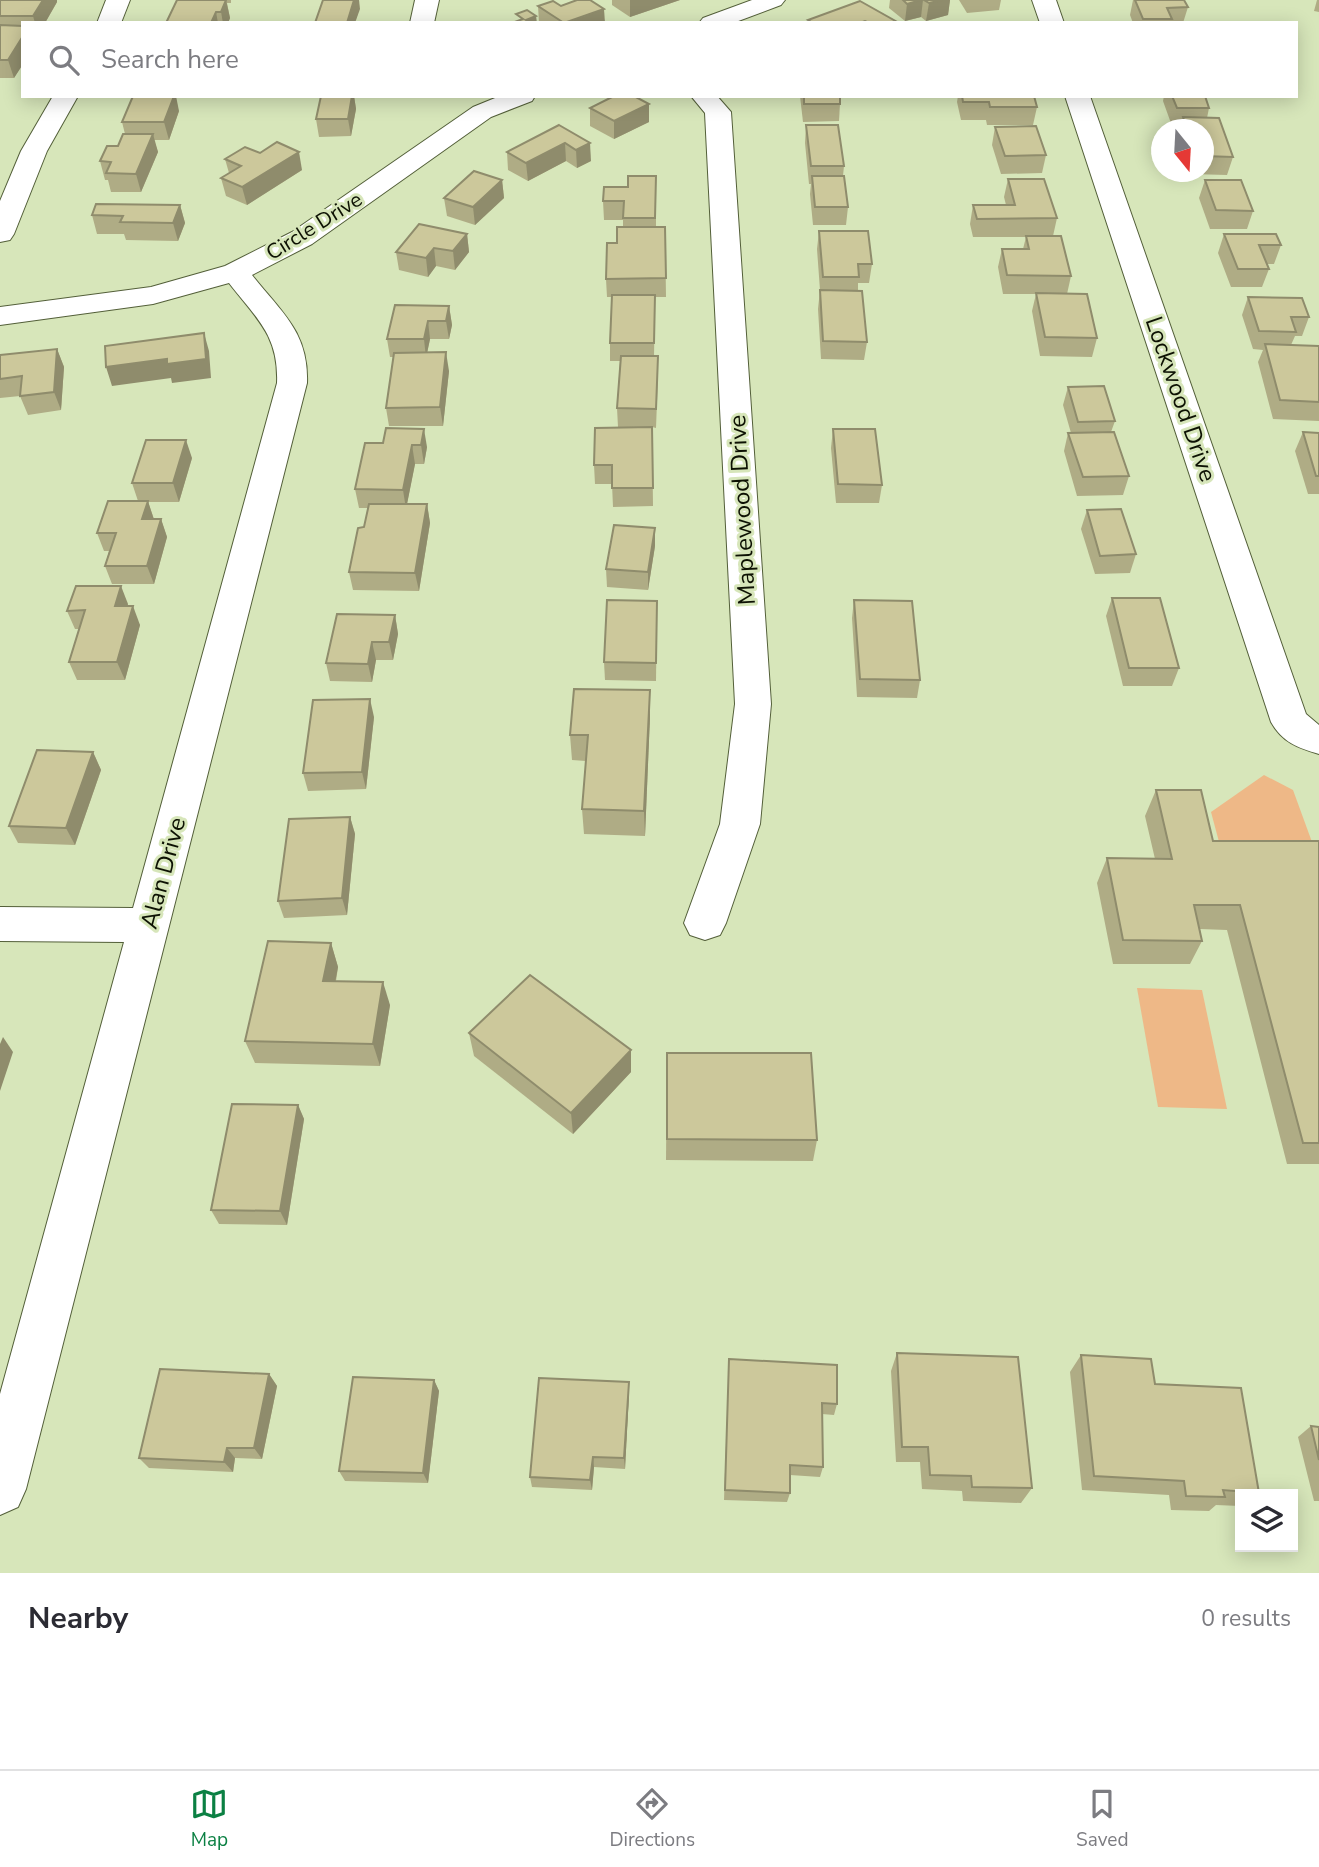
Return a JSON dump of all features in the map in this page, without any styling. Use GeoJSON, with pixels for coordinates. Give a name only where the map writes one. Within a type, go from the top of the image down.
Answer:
{"type":"FeatureCollection","features":[{"type":"Feature","properties":{"kind":"street"},"geometry":{"type":"LineString","coordinates":[[111,21],[118,0]]}},
{"type":"Feature","properties":{"kind":"street"},"geometry":{"type":"LineString","coordinates":[[422,21],[426,0]]}},
{"type":"Feature","properties":{"kind":"street"},"geometry":{"type":"LineString","coordinates":[[716,21],[773,0]]}},
{"type":"Feature","properties":{"kind":"street"},"geometry":{"type":"LineString","coordinates":[[1044,0],[1051,21]]}},
{"type":"Feature","properties":{"kind":"street"},"geometry":{"type":"LineString","coordinates":[[0,234],[34,151],[65,98]]}},
{"type":"Feature","properties":{"kind":"street","name":"Circle Drive"},"geometry":{"type":"LineString","coordinates":[[0,316],[153,295],[235,272],[302,238],[472,107],[514,98]]}},
{"type":"Feature","properties":{"kind":"street","name":"Maplewood Drive"},"geometry":{"type":"LineString","coordinates":[[704,98],[718,112],[754,704],[740,824],[705,923]]}},
{"type":"Feature","properties":{"kind":"street","name":"Lockwood Drive"},"geometry":{"type":"LineString","coordinates":[[1078,98],[1290,722],[1304,734],[1319,740]]}},
{"type":"Feature","properties":{"kind":"street","name":"Alan Drive"},"geometry":{"type":"LineString","coordinates":[[0,1489],[292,383],[293,360],[286,337],[235,272]]}},
{"type":"Feature","properties":{"kind":"street"},"geometry":{"type":"LineString","coordinates":[[0,924],[149,925]]}},
{"type":"Feature","properties":{"kind":"shaded area"},"geometry":{"type":"Polygon","coordinates":[[[1264,775],[1293,790],[1316,853],[1222,853],[1211,812],[1264,775]]]}},
{"type":"Feature","properties":{"kind":"shaded area"},"geometry":{"type":"Polygon","coordinates":[[[1137,988],[1202,990],[1227,1109],[1158,1107],[1137,988]]]}},
{"type":"Feature","properties":{"kind":"building"},"geometry":{"type":"Polygon","coordinates":[[[0,0],[43,0],[33,16],[0,16],[0,0]]]}},
{"type":"Feature","properties":{"kind":"building"},"geometry":{"type":"Polygon","coordinates":[[[177,0],[226,0],[221,12],[216,12],[212,21],[167,21],[177,0]]]}},
{"type":"Feature","properties":{"kind":"building"},"geometry":{"type":"Polygon","coordinates":[[[323,0],[354,0],[348,21],[316,21],[323,0]]]}},
{"type":"Feature","properties":{"kind":"building"},"geometry":{"type":"Polygon","coordinates":[[[577,0],[590,0],[604,9],[570,21],[561,21],[538,6],[553,1],[561,6],[577,0]]]}},
{"type":"Feature","properties":{"kind":"building"},"geometry":{"type":"Polygon","coordinates":[[[903,0],[921,0],[907,4],[903,0]]]}},
{"type":"Feature","properties":{"kind":"building"},"geometry":{"type":"Polygon","coordinates":[[[1135,0],[1184,0],[1188,7],[1167,8],[1172,19],[1143,19],[1135,0]]]}},
{"type":"Feature","properties":{"kind":"building"},"geometry":{"type":"Polygon","coordinates":[[[860,1],[895,21],[810,21],[860,1]]]}},
{"type":"Feature","properties":{"kind":"building"},"geometry":{"type":"Polygon","coordinates":[[[527,10],[536,16],[527,21],[518,21],[523,19],[516,14],[527,10]]]}},
{"type":"Feature","properties":{"kind":"building"},"geometry":{"type":"Polygon","coordinates":[[[0,25],[21,26],[21,39],[8,60],[0,60],[0,25]]]}},
{"type":"Feature","properties":{"kind":"building"},"geometry":{"type":"Polygon","coordinates":[[[132,98],[173,98],[164,122],[122,122],[132,98]]]}},
{"type":"Feature","properties":{"kind":"building"},"geometry":{"type":"Polygon","coordinates":[[[321,98],[352,98],[348,119],[316,119],[321,98]]]}},
{"type":"Feature","properties":{"kind":"building"},"geometry":{"type":"Polygon","coordinates":[[[610,98],[638,98],[649,104],[614,121],[590,108],[610,98]]]}},
{"type":"Feature","properties":{"kind":"building"},"geometry":{"type":"Polygon","coordinates":[[[804,98],[840,98],[840,104],[804,104],[804,98]]]}},
{"type":"Feature","properties":{"kind":"building"},"geometry":{"type":"Polygon","coordinates":[[[962,98],[1035,98],[1037,107],[990,107],[989,102],[963,102],[962,98]]]}},
{"type":"Feature","properties":{"kind":"building"},"geometry":{"type":"Polygon","coordinates":[[[1173,98],[1206,98],[1209,108],[1177,108],[1173,98]]]}},
{"type":"Feature","properties":{"kind":"building"},"geometry":{"type":"Polygon","coordinates":[[[1219,118],[1233,157],[1214,156],[1214,119],[1184,119],[1219,118]]]}},
{"type":"Feature","properties":{"kind":"building"},"geometry":{"type":"Polygon","coordinates":[[[559,125],[590,143],[576,150],[565,143],[526,163],[507,152],[559,125]]]}},
{"type":"Feature","properties":{"kind":"building"},"geometry":{"type":"Polygon","coordinates":[[[806,125],[838,125],[844,166],[811,166],[806,125]]]}},
{"type":"Feature","properties":{"kind":"building"},"geometry":{"type":"Polygon","coordinates":[[[1036,126],[1046,155],[1005,156],[995,127],[1036,126]]]}},
{"type":"Feature","properties":{"kind":"building"},"geometry":{"type":"Polygon","coordinates":[[[123,134],[153,134],[136,174],[106,173],[111,162],[100,161],[107,146],[118,146],[123,134]]]}},
{"type":"Feature","properties":{"kind":"building"},"geometry":{"type":"Polygon","coordinates":[[[277,142],[299,152],[242,187],[221,178],[241,166],[225,159],[245,147],[260,153],[277,142]]]}},
{"type":"Feature","properties":{"kind":"building"},"geometry":{"type":"Polygon","coordinates":[[[474,171],[502,180],[473,207],[444,198],[474,171]]]}},
{"type":"Feature","properties":{"kind":"building"},"geometry":{"type":"Polygon","coordinates":[[[628,176],[656,176],[655,218],[623,218],[624,201],[603,201],[604,187],[628,187],[628,176]]]}},
{"type":"Feature","properties":{"kind":"building"},"geometry":{"type":"Polygon","coordinates":[[[812,176],[844,176],[848,207],[815,207],[812,176]]]}},
{"type":"Feature","properties":{"kind":"building"},"geometry":{"type":"Polygon","coordinates":[[[1008,179],[1044,179],[1057,218],[977,219],[973,205],[1015,205],[1008,179]]]}},
{"type":"Feature","properties":{"kind":"building"},"geometry":{"type":"Polygon","coordinates":[[[1241,180],[1253,211],[1216,210],[1206,182],[1241,180]]]}},
{"type":"Feature","properties":{"kind":"building"},"geometry":{"type":"Polygon","coordinates":[[[96,204],[180,205],[173,223],[120,222],[123,216],[92,215],[96,204]]]}},
{"type":"Feature","properties":{"kind":"building"},"geometry":{"type":"Polygon","coordinates":[[[419,224],[467,234],[453,251],[434,248],[426,258],[396,252],[419,224]]]}},
{"type":"Feature","properties":{"kind":"building"},"geometry":{"type":"Polygon","coordinates":[[[617,227],[665,227],[666,278],[606,279],[607,243],[617,243],[617,227]]]}},
{"type":"Feature","properties":{"kind":"building"},"geometry":{"type":"Polygon","coordinates":[[[819,231],[868,231],[872,264],[858,264],[859,277],[823,277],[819,231]]]}},
{"type":"Feature","properties":{"kind":"building"},"geometry":{"type":"Polygon","coordinates":[[[1224,234],[1276,234],[1281,245],[1259,245],[1269,269],[1238,269],[1224,234]]]}},
{"type":"Feature","properties":{"kind":"building"},"geometry":{"type":"Polygon","coordinates":[[[1026,236],[1061,236],[1071,276],[1007,275],[1002,249],[1029,249],[1026,236]]]}},
{"type":"Feature","properties":{"kind":"building"},"geometry":{"type":"Polygon","coordinates":[[[820,290],[862,291],[867,342],[823,341],[820,290]]]}},
{"type":"Feature","properties":{"kind":"building"},"geometry":{"type":"Polygon","coordinates":[[[1036,293],[1087,294],[1097,338],[1045,337],[1036,293]]]}},
{"type":"Feature","properties":{"kind":"building"},"geometry":{"type":"Polygon","coordinates":[[[612,295],[655,295],[654,343],[610,343],[612,295]]]}},
{"type":"Feature","properties":{"kind":"building"},"geometry":{"type":"Polygon","coordinates":[[[1248,297],[1302,298],[1309,317],[1291,317],[1296,332],[1259,331],[1248,297]]]}},
{"type":"Feature","properties":{"kind":"building"},"geometry":{"type":"Polygon","coordinates":[[[395,305],[449,306],[446,321],[428,321],[424,339],[387,339],[395,305]]]}},
{"type":"Feature","properties":{"kind":"building"},"geometry":{"type":"Polygon","coordinates":[[[204,333],[206,359],[167,364],[167,359],[106,367],[105,346],[204,333]]]}},
{"type":"Feature","properties":{"kind":"building"},"geometry":{"type":"Polygon","coordinates":[[[1265,344],[1319,346],[1319,402],[1280,400],[1265,344]]]}},
{"type":"Feature","properties":{"kind":"building"},"geometry":{"type":"Polygon","coordinates":[[[57,349],[54,392],[20,396],[22,376],[0,379],[0,355],[57,349]]]}},
{"type":"Feature","properties":{"kind":"building"},"geometry":{"type":"Polygon","coordinates":[[[446,352],[440,407],[386,408],[394,353],[446,352]]]}},
{"type":"Feature","properties":{"kind":"building"},"geometry":{"type":"Polygon","coordinates":[[[621,356],[658,356],[656,409],[617,408],[621,356]]]}},
{"type":"Feature","properties":{"kind":"building"},"geometry":{"type":"Polygon","coordinates":[[[1104,386],[1115,421],[1078,422],[1068,387],[1104,386]]]}},
{"type":"Feature","properties":{"kind":"building"},"geometry":{"type":"Polygon","coordinates":[[[652,427],[653,488],[612,488],[612,465],[594,465],[595,428],[652,427]]]}},
{"type":"Feature","properties":{"kind":"building"},"geometry":{"type":"Polygon","coordinates":[[[386,428],[424,429],[421,445],[412,445],[403,490],[355,489],[365,443],[383,443],[386,428]]]}},
{"type":"Feature","properties":{"kind":"building"},"geometry":{"type":"Polygon","coordinates":[[[833,429],[875,429],[882,485],[838,484],[833,429]]]}},
{"type":"Feature","properties":{"kind":"building"},"geometry":{"type":"Polygon","coordinates":[[[1114,432],[1129,476],[1083,477],[1068,433],[1114,432]]]}},
{"type":"Feature","properties":{"kind":"building"},"geometry":{"type":"Polygon","coordinates":[[[1303,432],[1319,433],[1319,476],[1316,476],[1303,432]]]}},
{"type":"Feature","properties":{"kind":"building"},"geometry":{"type":"Polygon","coordinates":[[[146,440],[186,440],[173,483],[132,483],[146,440]]]}},
{"type":"Feature","properties":{"kind":"building"},"geometry":{"type":"Polygon","coordinates":[[[108,501],[148,501],[142,519],[161,519],[147,566],[105,566],[116,533],[97,533],[108,501]]]}},
{"type":"Feature","properties":{"kind":"building"},"geometry":{"type":"Polygon","coordinates":[[[369,504],[427,504],[415,573],[349,572],[358,528],[364,527],[369,504]]]}},
{"type":"Feature","properties":{"kind":"building"},"geometry":{"type":"Polygon","coordinates":[[[1121,509],[1136,554],[1100,556],[1087,510],[1121,509]]]}},
{"type":"Feature","properties":{"kind":"building"},"geometry":{"type":"Polygon","coordinates":[[[614,525],[655,528],[648,572],[606,569],[614,525]]]}},
{"type":"Feature","properties":{"kind":"building"},"geometry":{"type":"Polygon","coordinates":[[[76,586],[121,586],[115,606],[133,606],[117,662],[69,662],[85,610],[67,611],[76,586]]]}},
{"type":"Feature","properties":{"kind":"building"},"geometry":{"type":"Polygon","coordinates":[[[1112,598],[1160,598],[1179,668],[1129,668],[1112,598]]]}},
{"type":"Feature","properties":{"kind":"building"},"geometry":{"type":"Polygon","coordinates":[[[607,600],[657,601],[656,663],[604,662],[607,600]]]}},
{"type":"Feature","properties":{"kind":"building"},"geometry":{"type":"Polygon","coordinates":[[[854,600],[912,601],[920,680],[860,679],[854,600]]]}},
{"type":"Feature","properties":{"kind":"building"},"geometry":{"type":"Polygon","coordinates":[[[337,614],[395,615],[389,642],[372,642],[368,664],[326,663],[337,614]]]}},
{"type":"Feature","properties":{"kind":"building"},"geometry":{"type":"Polygon","coordinates":[[[574,689],[650,690],[644,811],[582,809],[588,735],[570,735],[574,689]]]}},
{"type":"Feature","properties":{"kind":"building"},"geometry":{"type":"Polygon","coordinates":[[[370,699],[362,772],[303,773],[313,700],[370,699]]]}},
{"type":"Feature","properties":{"kind":"building"},"geometry":{"type":"Polygon","coordinates":[[[37,750],[93,752],[66,828],[9,826],[37,750]]]}},
{"type":"Feature","properties":{"kind":"building"},"geometry":{"type":"Polygon","coordinates":[[[1156,790],[1201,790],[1213,841],[1319,841],[1319,1143],[1303,1143],[1240,905],[1194,905],[1202,941],[1123,940],[1107,858],[1172,859],[1156,790]]]}},
{"type":"Feature","properties":{"kind":"building"},"geometry":{"type":"Polygon","coordinates":[[[350,817],[342,898],[278,901],[289,819],[350,817]]]}},
{"type":"Feature","properties":{"kind":"building"},"geometry":{"type":"Polygon","coordinates":[[[268,941],[331,943],[323,981],[383,982],[373,1044],[245,1041],[268,941]]]}},
{"type":"Feature","properties":{"kind":"building"},"geometry":{"type":"Polygon","coordinates":[[[530,975],[631,1050],[571,1113],[469,1033],[530,975]]]}},
{"type":"Feature","properties":{"kind":"building"},"geometry":{"type":"Polygon","coordinates":[[[667,1053],[811,1053],[817,1140],[667,1139],[667,1053]]]}},
{"type":"Feature","properties":{"kind":"building"},"geometry":{"type":"Polygon","coordinates":[[[232,1104],[298,1105],[280,1211],[211,1210],[232,1104]]]}},
{"type":"Feature","properties":{"kind":"building"},"geometry":{"type":"Polygon","coordinates":[[[897,1353],[1018,1357],[1032,1488],[972,1487],[971,1476],[930,1475],[928,1447],[902,1447],[897,1353]]]}},
{"type":"Feature","properties":{"kind":"building"},"geometry":{"type":"Polygon","coordinates":[[[1081,1355],[1151,1359],[1155,1384],[1241,1388],[1258,1489],[1223,1490],[1225,1497],[1186,1496],[1184,1481],[1094,1476],[1081,1355]]]}},
{"type":"Feature","properties":{"kind":"building"},"geometry":{"type":"Polygon","coordinates":[[[729,1359],[837,1365],[837,1404],[822,1403],[823,1467],[790,1465],[790,1493],[725,1490],[729,1359]]]}},
{"type":"Feature","properties":{"kind":"building"},"geometry":{"type":"Polygon","coordinates":[[[160,1369],[269,1374],[254,1448],[227,1448],[224,1462],[139,1458],[160,1369]]]}},
{"type":"Feature","properties":{"kind":"building"},"geometry":{"type":"Polygon","coordinates":[[[353,1377],[434,1380],[423,1473],[339,1471],[353,1377]]]}},
{"type":"Feature","properties":{"kind":"building"},"geometry":{"type":"Polygon","coordinates":[[[539,1378],[629,1382],[624,1458],[593,1457],[590,1480],[530,1477],[539,1378]]]}},
{"type":"Feature","properties":{"kind":"building"},"geometry":{"type":"Polygon","coordinates":[[[1311,1426],[1319,1427],[1319,1460],[1311,1426]]]}}]}
